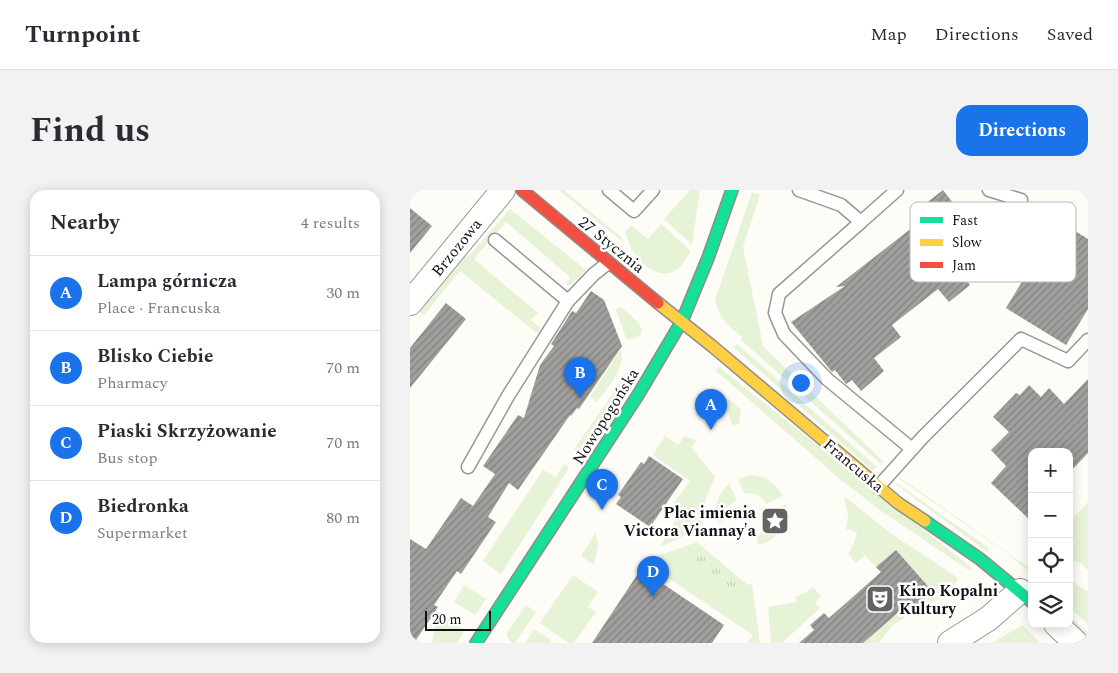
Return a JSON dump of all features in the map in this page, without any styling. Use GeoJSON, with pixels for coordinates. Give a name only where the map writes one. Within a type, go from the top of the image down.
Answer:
{"type":"FeatureCollection","features":[{"type":"Feature","properties":{"kind":"street","name":"Brzozowa"},"geometry":{"type":"LineString","coordinates":[[410,303],[503,190]]}},
{"type":"Feature","properties":{"kind":"street","name":"27 Stycznia"},"geometry":{"type":"LineString","coordinates":[[522,190],[608,263],[682,321]]}},
{"type":"Feature","properties":{"kind":"street","name":"Nowopogońska"},"geometry":{"type":"LineString","coordinates":[[479,638],[602,452],[682,321],[708,258],[732,190]]}},
{"type":"Feature","properties":{"kind":"street","name":"Francuska"},"geometry":{"type":"LineString","coordinates":[[682,321],[898,503],[980,559],[1026,596]]}},
{"type":"Feature","properties":{"kind":"street"},"geometry":{"type":"LineString","coordinates":[[950,643],[1026,596]]}},
{"type":"Feature","properties":{"kind":"street"},"geometry":{"type":"LineString","coordinates":[[1060,628],[1076,643]]}},
{"type":"Feature","properties":{"kind":"lane"},"geometry":{"type":"LineString","coordinates":[[609,190],[634,211],[652,190]]}},
{"type":"Feature","properties":{"kind":"lane"},"geometry":{"type":"LineString","coordinates":[[799,190],[840,205],[861,222]]}},
{"type":"Feature","properties":{"kind":"lane"},"geometry":{"type":"LineString","coordinates":[[897,190],[779,294],[775,313],[784,334],[827,379],[912,450]]}},
{"type":"Feature","properties":{"kind":"lane"},"geometry":{"type":"LineString","coordinates":[[989,190],[1021,200]]}},
{"type":"Feature","properties":{"kind":"lane"},"geometry":{"type":"LineString","coordinates":[[495,240],[568,301]]}},
{"type":"Feature","properties":{"kind":"lane"},"geometry":{"type":"LineString","coordinates":[[468,467],[508,396],[568,301],[594,274],[608,263]]}},
{"type":"Feature","properties":{"kind":"lane"},"geometry":{"type":"LineString","coordinates":[[878,486],[1022,338],[1068,361],[1088,340]]}},
{"type":"Feature","properties":{"kind":"lane"},"geometry":{"type":"LineString","coordinates":[[479,638],[496,643]]}},
{"type":"Feature","properties":{"kind":"green space"},"geometry":{"type":"Polygon","coordinates":[[[559,190],[564,190],[621,237],[623,242],[559,190]]]}},
{"type":"Feature","properties":{"kind":"green space"},"geometry":{"type":"Polygon","coordinates":[[[690,190],[700,190],[692,245],[664,219],[690,190]]]}},
{"type":"Feature","properties":{"kind":"green space"},"geometry":{"type":"Polygon","coordinates":[[[752,192],[760,195],[743,247],[763,346],[884,462],[881,464],[741,340],[742,337],[728,325],[719,312],[715,300],[752,192]]]}},
{"type":"Feature","properties":{"kind":"green space"},"geometry":{"type":"Polygon","coordinates":[[[510,209],[586,270],[570,285],[566,285],[570,277],[506,222],[474,259],[538,313],[531,320],[540,328],[538,334],[460,271],[424,315],[416,308],[457,257],[469,256],[510,209]]]}},
{"type":"Feature","properties":{"kind":"green space"},"geometry":{"type":"Polygon","coordinates":[[[661,224],[691,251],[680,267],[666,274],[653,270],[641,261],[632,250],[625,232],[631,225],[648,239],[661,224]]]}},
{"type":"Feature","properties":{"kind":"green space"},"geometry":{"type":"Polygon","coordinates":[[[620,307],[640,325],[642,330],[638,337],[626,338],[616,310],[620,307]]]}},
{"type":"Feature","properties":{"kind":"green space"},"geometry":{"type":"Polygon","coordinates":[[[737,344],[877,467],[872,470],[733,347],[737,344]]]}},
{"type":"Feature","properties":{"kind":"green space"},"geometry":{"type":"Polygon","coordinates":[[[621,349],[622,356],[619,370],[597,402],[590,397],[621,349]]]}},
{"type":"Feature","properties":{"kind":"green space"},"geometry":{"type":"Polygon","coordinates":[[[719,367],[972,568],[970,571],[881,511],[841,480],[715,370],[719,367]]]}},
{"type":"Feature","properties":{"kind":"green space"},"geometry":{"type":"Polygon","coordinates":[[[631,368],[631,373],[579,454],[574,449],[631,368]]]}},
{"type":"Feature","properties":{"kind":"green space"},"geometry":{"type":"Polygon","coordinates":[[[715,394],[731,400],[741,409],[739,424],[732,425],[728,412],[720,413],[715,394]]]}},
{"type":"Feature","properties":{"kind":"green space"},"geometry":{"type":"Polygon","coordinates":[[[665,436],[678,445],[685,436],[697,441],[691,447],[715,477],[705,501],[703,527],[660,547],[681,510],[673,504],[690,481],[653,455],[665,436]]]}},
{"type":"Feature","properties":{"kind":"green space"},"geometry":{"type":"Polygon","coordinates":[[[564,464],[569,468],[501,574],[483,561],[543,470],[556,477],[564,464]]]}},
{"type":"Feature","properties":{"kind":"green space"},"geometry":{"type":"Polygon","coordinates":[[[750,475],[769,481],[777,487],[783,496],[766,504],[757,495],[752,493],[745,494],[738,479],[750,475]]]}},
{"type":"Feature","properties":{"kind":"green space"},"geometry":{"type":"Polygon","coordinates":[[[899,477],[1028,567],[1028,571],[1007,553],[899,477]]]}},
{"type":"Feature","properties":{"kind":"green space"},"geometry":{"type":"Polygon","coordinates":[[[894,483],[989,548],[987,552],[894,483]]]}},
{"type":"Feature","properties":{"kind":"green space"},"geometry":{"type":"Polygon","coordinates":[[[729,484],[737,499],[728,507],[729,519],[719,523],[717,506],[719,496],[729,484]]]}},
{"type":"Feature","properties":{"kind":"green space"},"geometry":{"type":"Polygon","coordinates":[[[844,496],[893,535],[958,578],[949,594],[915,610],[891,627],[879,643],[863,643],[908,604],[932,592],[876,567],[865,555],[856,563],[848,554],[854,544],[857,532],[846,529],[848,515],[844,496]]]}},
{"type":"Feature","properties":{"kind":"green space"},"geometry":{"type":"Polygon","coordinates":[[[1088,502],[1088,570],[1081,563],[1073,561],[1073,518],[1088,502]]]}},
{"type":"Feature","properties":{"kind":"green space"},"geometry":{"type":"Polygon","coordinates":[[[786,504],[786,518],[781,530],[771,540],[758,545],[757,535],[767,530],[770,512],[786,504]]]}},
{"type":"Feature","properties":{"kind":"green space"},"geometry":{"type":"Polygon","coordinates":[[[596,532],[598,545],[594,565],[581,556],[596,532]]]}},
{"type":"Feature","properties":{"kind":"green space"},"geometry":{"type":"Polygon","coordinates":[[[698,542],[699,544],[683,565],[732,605],[748,585],[752,584],[760,643],[747,643],[753,635],[649,565],[654,557],[698,542]]]}},
{"type":"Feature","properties":{"kind":"green space"},"geometry":{"type":"Polygon","coordinates":[[[699,544],[748,585],[732,605],[683,565],[699,544]]]}},
{"type":"Feature","properties":{"kind":"green space"},"geometry":{"type":"Polygon","coordinates":[[[573,575],[598,592],[588,607],[596,612],[574,643],[569,643],[540,623],[573,575]]]}},
{"type":"Feature","properties":{"kind":"green space"},"geometry":{"type":"Polygon","coordinates":[[[1073,582],[1088,591],[1088,624],[1073,611],[1073,582]]]}},
{"type":"Feature","properties":{"kind":"green space"},"geometry":{"type":"Polygon","coordinates":[[[464,585],[486,599],[475,615],[454,602],[464,585]]]}},
{"type":"Feature","properties":{"kind":"green space"},"geometry":{"type":"Polygon","coordinates":[[[813,587],[821,596],[815,602],[820,608],[782,643],[771,643],[768,607],[797,602],[795,597],[813,587]]]}},
{"type":"Feature","properties":{"kind":"green space"},"geometry":{"type":"Polygon","coordinates":[[[526,605],[536,612],[515,643],[512,643],[507,637],[507,633],[526,605]]]}},
{"type":"Feature","properties":{"kind":"green space"},"geometry":{"type":"Polygon","coordinates":[[[443,615],[465,630],[457,643],[432,643],[434,628],[443,615]]]}},
{"type":"Feature","properties":{"kind":"green space"},"geometry":{"type":"Polygon","coordinates":[[[1073,619],[1088,633],[1088,640],[1073,625],[1073,619]]]}},
{"type":"Feature","properties":{"kind":"green space"},"geometry":{"type":"Polygon","coordinates":[[[1022,625],[1040,643],[992,643],[1022,625]]]}},
{"type":"Feature","properties":{"kind":"green space"},"geometry":{"type":"Polygon","coordinates":[[[534,629],[551,640],[549,643],[525,643],[534,629]]]}},
{"type":"Feature","properties":{"kind":"building"},"geometry":{"type":"Polygon","coordinates":[[[943,190],[952,202],[928,202],[943,190]]]}},
{"type":"Feature","properties":{"kind":"building"},"geometry":{"type":"Polygon","coordinates":[[[410,208],[432,226],[410,253],[410,208]]]}},
{"type":"Feature","properties":{"kind":"building"},"geometry":{"type":"Polygon","coordinates":[[[910,229],[910,282],[968,282],[970,285],[949,302],[938,289],[892,325],[901,337],[874,358],[884,371],[861,391],[852,380],[846,384],[835,370],[832,372],[791,322],[845,286],[836,287],[910,229]]]}},
{"type":"Feature","properties":{"kind":"building"},"geometry":{"type":"Polygon","coordinates":[[[1076,232],[1088,239],[1088,309],[1066,345],[1006,308],[1022,282],[1076,282],[1076,232]]]}},
{"type":"Feature","properties":{"kind":"building"},"geometry":{"type":"Polygon","coordinates":[[[591,291],[604,300],[622,346],[579,409],[577,408],[570,415],[518,490],[509,483],[488,517],[496,522],[461,574],[457,571],[434,605],[438,607],[414,643],[410,643],[410,539],[426,549],[461,498],[473,506],[495,474],[483,466],[518,415],[524,418],[540,365],[554,346],[551,344],[572,311],[576,313],[591,291]]]}},
{"type":"Feature","properties":{"kind":"building"},"geometry":{"type":"Polygon","coordinates":[[[446,303],[466,319],[410,388],[410,348],[446,303]]]}},
{"type":"Feature","properties":{"kind":"building"},"geometry":{"type":"Polygon","coordinates":[[[1088,379],[1088,453],[1073,469],[1073,448],[1028,448],[1028,518],[991,483],[1006,466],[991,450],[1009,432],[993,417],[1016,393],[1020,395],[1029,385],[1041,397],[1049,388],[1064,404],[1088,379]]]}},
{"type":"Feature","properties":{"kind":"building"},"geometry":{"type":"Polygon","coordinates":[[[649,456],[683,479],[650,527],[616,504],[621,497],[618,495],[641,462],[644,464],[649,456]]]}},
{"type":"Feature","properties":{"kind":"building"},"geometry":{"type":"Polygon","coordinates":[[[896,550],[933,592],[913,609],[908,604],[863,643],[799,643],[814,630],[810,625],[824,613],[829,618],[881,572],[876,567],[896,550]]]}},
{"type":"Feature","properties":{"kind":"building"},"geometry":{"type":"Polygon","coordinates":[[[641,569],[724,625],[712,643],[592,643],[641,569]]]}},
{"type":"Feature","properties":{"kind":"traffic: fast"},"geometry":{"type":"LineString","coordinates":[[476,643],[638,395],[682,321],[708,258],[732,190]]}},
{"type":"Feature","properties":{"kind":"traffic: fast"},"geometry":{"type":"LineString","coordinates":[[925,521],[980,559],[1028,599]]}},
{"type":"Feature","properties":{"kind":"traffic: slow"},"geometry":{"type":"LineString","coordinates":[[658,303],[712,346],[898,503],[925,521]]}},
{"type":"Feature","properties":{"kind":"traffic: jam"},"geometry":{"type":"LineString","coordinates":[[522,190],[658,303]]}},
{"type":"Feature","properties":{"kind":"place","name":"Blisko Ciebie"},"geometry":{"type":"Point","coordinates":[580,398]}},
{"type":"Feature","properties":{"kind":"place","name":"Lampa górnicza"},"geometry":{"type":"Point","coordinates":[711,430]}},
{"type":"Feature","properties":{"kind":"place","name":"Piaski Skrzyżowanie"},"geometry":{"type":"Point","coordinates":[602,510]}},
{"type":"Feature","properties":{"kind":"place","name":"Plac imienia Victora Viannay'a"},"geometry":{"type":"Point","coordinates":[775,521]}},
{"type":"Feature","properties":{"kind":"place","name":"Biedronka"},"geometry":{"type":"Point","coordinates":[653,597]}},
{"type":"Feature","properties":{"kind":"place","name":"Kino Kopalni Kultury"},"geometry":{"type":"Point","coordinates":[880,599]}}]}
